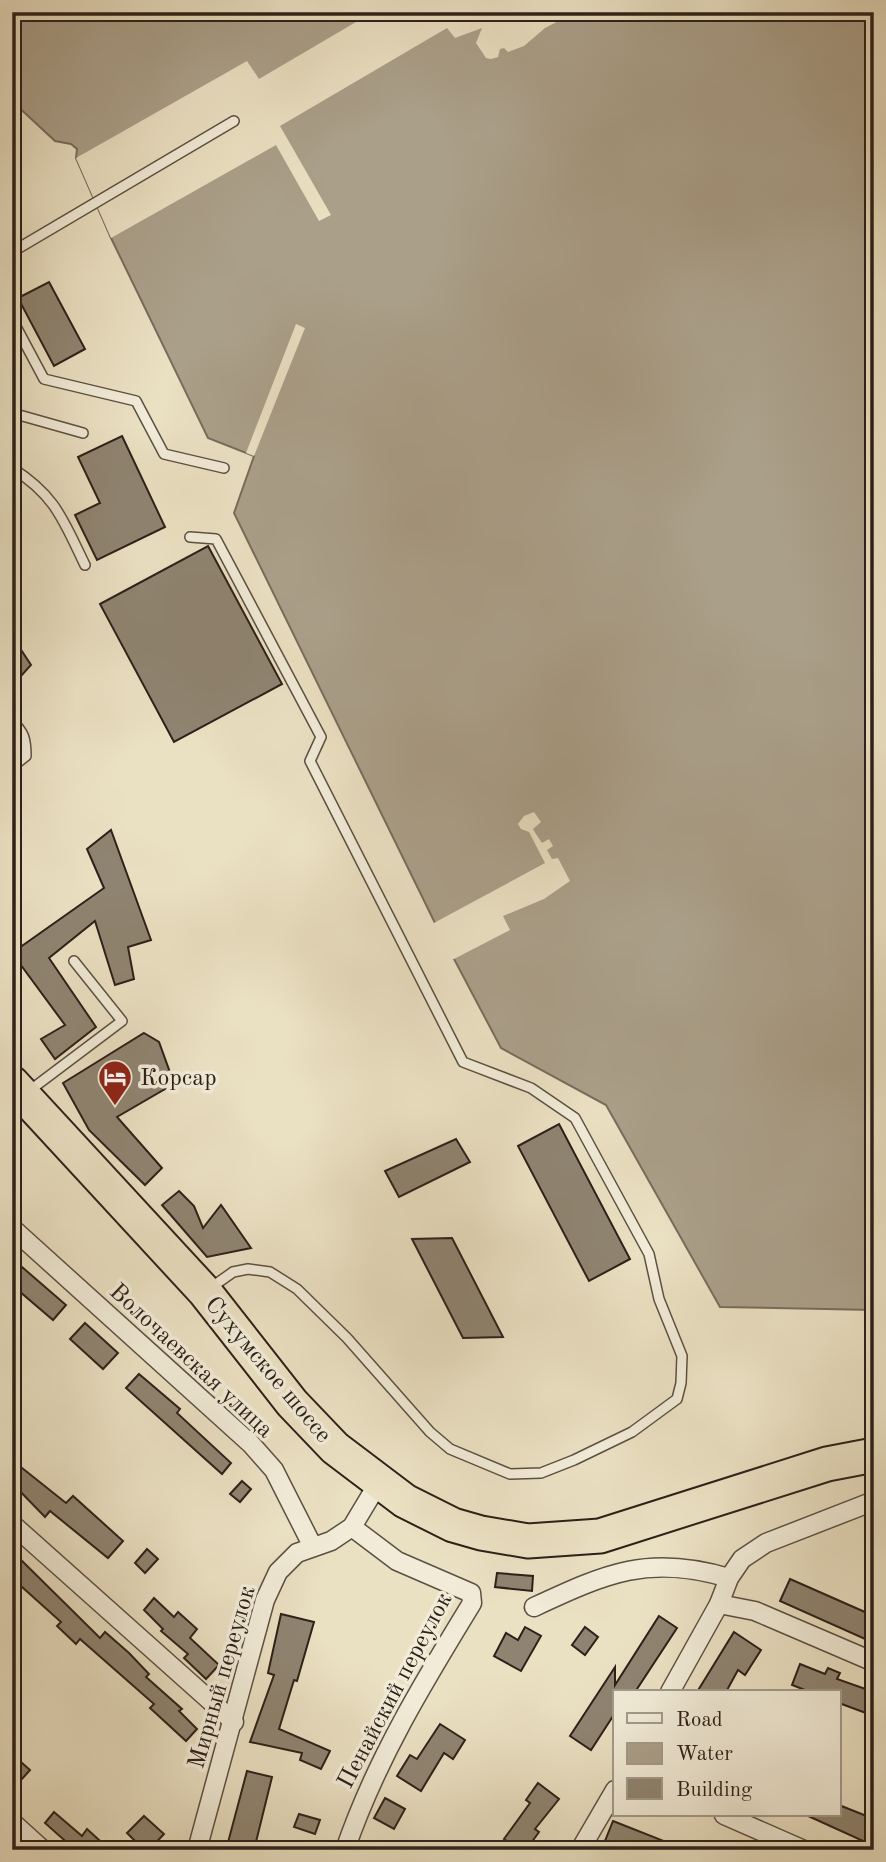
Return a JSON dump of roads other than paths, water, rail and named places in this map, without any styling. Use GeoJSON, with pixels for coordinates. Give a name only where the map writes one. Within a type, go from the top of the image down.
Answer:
{"type":"FeatureCollection","features":[{"type":"Feature","properties":{"kind":"highway","name":"Сухумское шоссе"},"geometry":{"type":"LineString","coordinates":[[19,1089],[205,1292],[314,1427],[335,1448],[405,1501],[453,1525],[505,1538],[550,1542],[600,1536],[827,1464],[874,1455]]}},
{"type":"Feature","properties":{"kind":"street","name":"Волочаевская улица"},"geometry":{"type":"LineString","coordinates":[[12,1228],[251,1444],[274,1471],[313,1547]]}},
{"type":"Feature","properties":{"kind":"street","name":"Мирный переулок"},"geometry":{"type":"LineString","coordinates":[[197,1850],[234,1722],[265,1600],[278,1572],[297,1553],[331,1541],[352,1527],[379,1482]]}},
{"type":"Feature","properties":{"kind":"street"},"geometry":{"type":"LineString","coordinates":[[671,1690],[719,1604],[729,1578],[742,1559],[766,1543],[874,1502]]}},
{"type":"Feature","properties":{"kind":"street"},"geometry":{"type":"LineString","coordinates":[[12,1524],[234,1722]]}},
{"type":"Feature","properties":{"kind":"street","name":"Пенайский переулок"},"geometry":{"type":"LineString","coordinates":[[345,1850],[365,1791],[428,1674],[472,1603],[471,1592],[397,1561],[352,1527]]}},
{"type":"Feature","properties":{"kind":"street"},"geometry":{"type":"LineString","coordinates":[[534,1607],[589,1582],[629,1570],[693,1567],[729,1578]]}},
{"type":"Feature","properties":{"kind":"street"},"geometry":{"type":"LineString","coordinates":[[719,1604],[755,1611],[874,1662]]}},
{"type":"Feature","properties":{"kind":"street"},"geometry":{"type":"LineString","coordinates":[[580,1850],[613,1793]]}},
{"type":"Feature","properties":{"kind":"street"},"geometry":{"type":"LineString","coordinates":[[726,1816],[804,1850]]}},
{"type":"Feature","properties":{"kind":"street"},"geometry":{"type":"LineString","coordinates":[[12,1822],[43,1850]]}},
{"type":"Feature","properties":{"kind":"lane"},"geometry":{"type":"LineString","coordinates":[[12,252],[234,121]]}},
{"type":"Feature","properties":{"kind":"lane"},"geometry":{"type":"LineString","coordinates":[[12,319],[44,379],[136,401],[164,454],[224,468]]}},
{"type":"Feature","properties":{"kind":"lane"},"geometry":{"type":"LineString","coordinates":[[12,413],[83,433]]}},
{"type":"Feature","properties":{"kind":"lane"},"geometry":{"type":"LineString","coordinates":[[12,468],[35,483],[53,500],[85,565]]}},
{"type":"Feature","properties":{"kind":"lane"},"geometry":{"type":"LineString","coordinates":[[190,537],[216,540],[321,737],[310,761],[463,1062],[531,1088],[575,1118],[649,1254],[659,1299],[682,1356],[681,1383],[677,1399],[632,1432],[541,1473],[510,1474],[450,1449],[430,1432],[347,1338],[297,1289],[270,1272],[248,1269],[233,1272],[205,1292]]}},
{"type":"Feature","properties":{"kind":"lane"},"geometry":{"type":"LineString","coordinates":[[12,721],[23,732],[26,741],[26,756],[12,767]]}},
{"type":"Feature","properties":{"kind":"lane"},"geometry":{"type":"LineString","coordinates":[[19,1089],[122,1021],[74,961]]}},
{"type":"Feature","properties":{"kind":"water"},"geometry":{"type":"Polygon","coordinates":[[[12,12],[874,12],[874,1310],[720,1307],[606,1105],[501,1048],[434,921],[234,513],[254,456],[208,438],[111,238],[76,158],[77,149],[71,144],[55,141],[12,101],[18,90],[12,85],[12,12]]]}},
{"type":"Feature","properties":{"kind":"place","name":"Корсар"},"geometry":{"type":"Point","coordinates":[115,1107]}}]}
